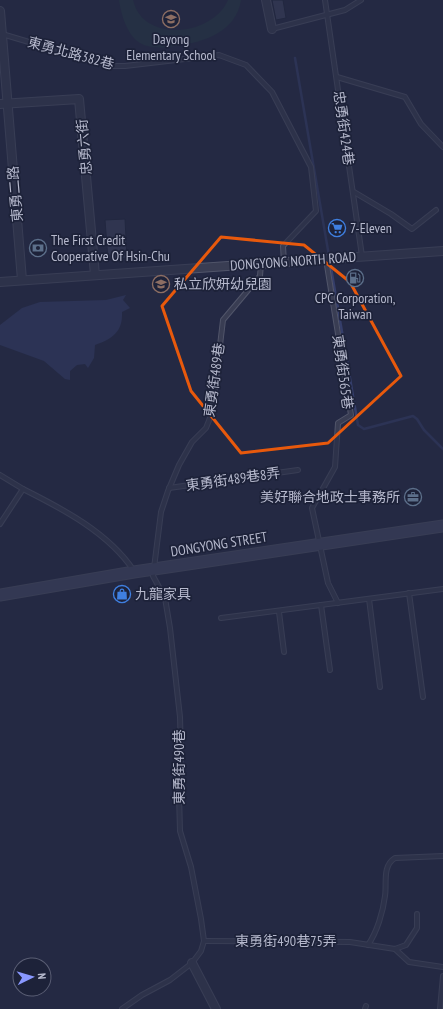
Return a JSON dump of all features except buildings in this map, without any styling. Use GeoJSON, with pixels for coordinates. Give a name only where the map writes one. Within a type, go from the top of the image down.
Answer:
{"type":"FeatureCollection","features":[{"type":"Feature","properties":{"kind":"street"},"geometry":{"type":"LineString","coordinates":[[266,0],[272,29]]}},
{"type":"Feature","properties":{"kind":"street","name":"東勇二路"},"geometry":{"type":"LineString","coordinates":[[0,11],[4,104],[22,280]]}},
{"type":"Feature","properties":{"kind":"street","name":"忠勇六街"},"geometry":{"type":"LineString","coordinates":[[4,104],[79,99],[95,275]]}},
{"type":"Feature","properties":{"kind":"street","name":"DONGYONG NORTH ROAD"},"geometry":{"type":"LineString","coordinates":[[0,282],[443,251]]}},
{"type":"Feature","properties":{"kind":"street","name":"DONGYONG STREET"},"geometry":{"type":"LineString","coordinates":[[0,595],[134,572],[443,526]]}},
{"type":"Feature","properties":{"kind":"street"},"geometry":{"type":"LineString","coordinates":[[192,964],[216,1009]]}},
{"type":"Feature","properties":{"kind":"lane","name":"忠勇街424巷"},"geometry":{"type":"LineString","coordinates":[[325,0],[354,192],[362,256]]}},
{"type":"Feature","properties":{"kind":"lane"},"geometry":{"type":"LineString","coordinates":[[272,29],[344,10],[361,0]]}},
{"type":"Feature","properties":{"kind":"lane","name":"東勇北路382巷"},"geometry":{"type":"LineString","coordinates":[[1,34],[110,66],[125,66],[219,55],[246,65],[272,92],[311,167],[316,211],[283,246],[284,262]]}},
{"type":"Feature","properties":{"kind":"lane"},"geometry":{"type":"LineString","coordinates":[[337,77],[405,97],[421,124],[443,147]]}},
{"type":"Feature","properties":{"kind":"lane"},"geometry":{"type":"LineString","coordinates":[[354,192],[391,214],[412,229],[436,210]]}},
{"type":"Feature","properties":{"kind":"lane","name":"東勇街565巷"},"geometry":{"type":"LineString","coordinates":[[319,545],[312,508],[335,467],[338,423],[351,415],[330,259]]}},
{"type":"Feature","properties":{"kind":"lane","name":"東勇街489巷"},"geometry":{"type":"LineString","coordinates":[[154,569],[161,512],[169,488],[179,465],[192,442],[206,428],[212,413],[223,320],[260,276],[261,264]]}},
{"type":"Feature","properties":{"kind":"lane","name":"東勇街489巷8弄"},"geometry":{"type":"LineString","coordinates":[[169,488],[253,478],[298,470]]}},
{"type":"Feature","properties":{"kind":"lane"},"geometry":{"type":"LineString","coordinates":[[0,475],[60,508],[97,533],[128,562],[134,572]]}},
{"type":"Feature","properties":{"kind":"lane"},"geometry":{"type":"LineString","coordinates":[[0,524],[23,489]]}},
{"type":"Feature","properties":{"kind":"lane"},"geometry":{"type":"LineString","coordinates":[[319,545],[328,583],[338,603]]}},
{"type":"Feature","properties":{"kind":"lane","name":"東勇街490巷"},"geometry":{"type":"LineString","coordinates":[[154,569],[153,576],[165,598],[180,717],[180,831],[191,867],[204,941]]}},
{"type":"Feature","properties":{"kind":"lane"},"geometry":{"type":"LineString","coordinates":[[221,618],[279,612],[443,589]]}},
{"type":"Feature","properties":{"kind":"lane"},"geometry":{"type":"LineString","coordinates":[[409,593],[423,697]]}},
{"type":"Feature","properties":{"kind":"lane"},"geometry":{"type":"LineString","coordinates":[[369,599],[380,687]]}},
{"type":"Feature","properties":{"kind":"lane"},"geometry":{"type":"LineString","coordinates":[[321,605],[330,670]]}},
{"type":"Feature","properties":{"kind":"lane"},"geometry":{"type":"LineString","coordinates":[[279,612],[284,652]]}},
{"type":"Feature","properties":{"kind":"lane"},"geometry":{"type":"LineString","coordinates":[[368,945],[372,939],[380,917],[385,895],[386,872],[390,862],[395,858],[443,856]]}},
{"type":"Feature","properties":{"kind":"lane"},"geometry":{"type":"LineString","coordinates":[[417,914],[417,928],[406,945],[395,949],[409,962],[443,967]]}},
{"type":"Feature","properties":{"kind":"lane"},"geometry":{"type":"LineString","coordinates":[[122,1009],[142,995],[170,980],[192,964],[201,951],[204,941]]}},
{"type":"Feature","properties":{"kind":"lane","name":"東勇街490巷75弄"},"geometry":{"type":"LineString","coordinates":[[204,941],[342,942],[395,949]]}},
{"type":"Feature","properties":{"kind":"lane"},"geometry":{"type":"LineString","coordinates":[[440,1009],[443,976]]}},
{"type":"Feature","properties":{"kind":"highlighted area"},"geometry":{"type":"Polygon","coordinates":[[[221,237],[304,245],[350,282],[401,376],[328,443],[241,453],[191,391],[162,306],[221,237]]]}},
{"type":"Feature","properties":{"kind":"shaded area"},"geometry":{"type":"Polygon","coordinates":[[[119,0],[133,0],[139,14],[150,24],[163,29],[179,30],[194,27],[208,21],[220,12],[228,0],[241,0],[238,11],[233,20],[226,28],[217,34],[197,42],[163,48],[144,45],[135,39],[125,24],[119,0]]]}},
{"type":"Feature","properties":{"kind":"water"},"geometry":{"type":"Polygon","coordinates":[[[126,295],[123,300],[130,308],[122,312],[121,325],[118,330],[107,340],[95,345],[94,358],[88,368],[85,364],[77,365],[70,371],[70,380],[65,379],[44,361],[0,345],[0,325],[22,308],[40,302],[106,300],[126,295]]]}},
{"type":"Feature","properties":{"kind":"waterway"},"geometry":{"type":"LineString","coordinates":[[295,58],[358,425],[364,429],[413,416],[417,419],[424,430],[443,449]]}},
{"type":"Feature","properties":{"kind":"place","name":"Dayong Elementary School"},"geometry":{"type":"Point","coordinates":[171,19]}},
{"type":"Feature","properties":{"kind":"place","name":"7-Eleven"},"geometry":{"type":"Point","coordinates":[337,228]}},
{"type":"Feature","properties":{"kind":"place","name":"The First Credit Cooperative Of Hsin-Chu"},"geometry":{"type":"Point","coordinates":[38,248]}},
{"type":"Feature","properties":{"kind":"place","name":"CPC Corporation, Taiwan"},"geometry":{"type":"Point","coordinates":[355,278]}},
{"type":"Feature","properties":{"kind":"place","name":"私立欣妍幼兒園"},"geometry":{"type":"Point","coordinates":[161,284]}},
{"type":"Feature","properties":{"kind":"place","name":"美好聯合地政士事務所"},"geometry":{"type":"Point","coordinates":[413,497]}},
{"type":"Feature","properties":{"kind":"place","name":"九龍家具"},"geometry":{"type":"Point","coordinates":[122,594]}}]}
